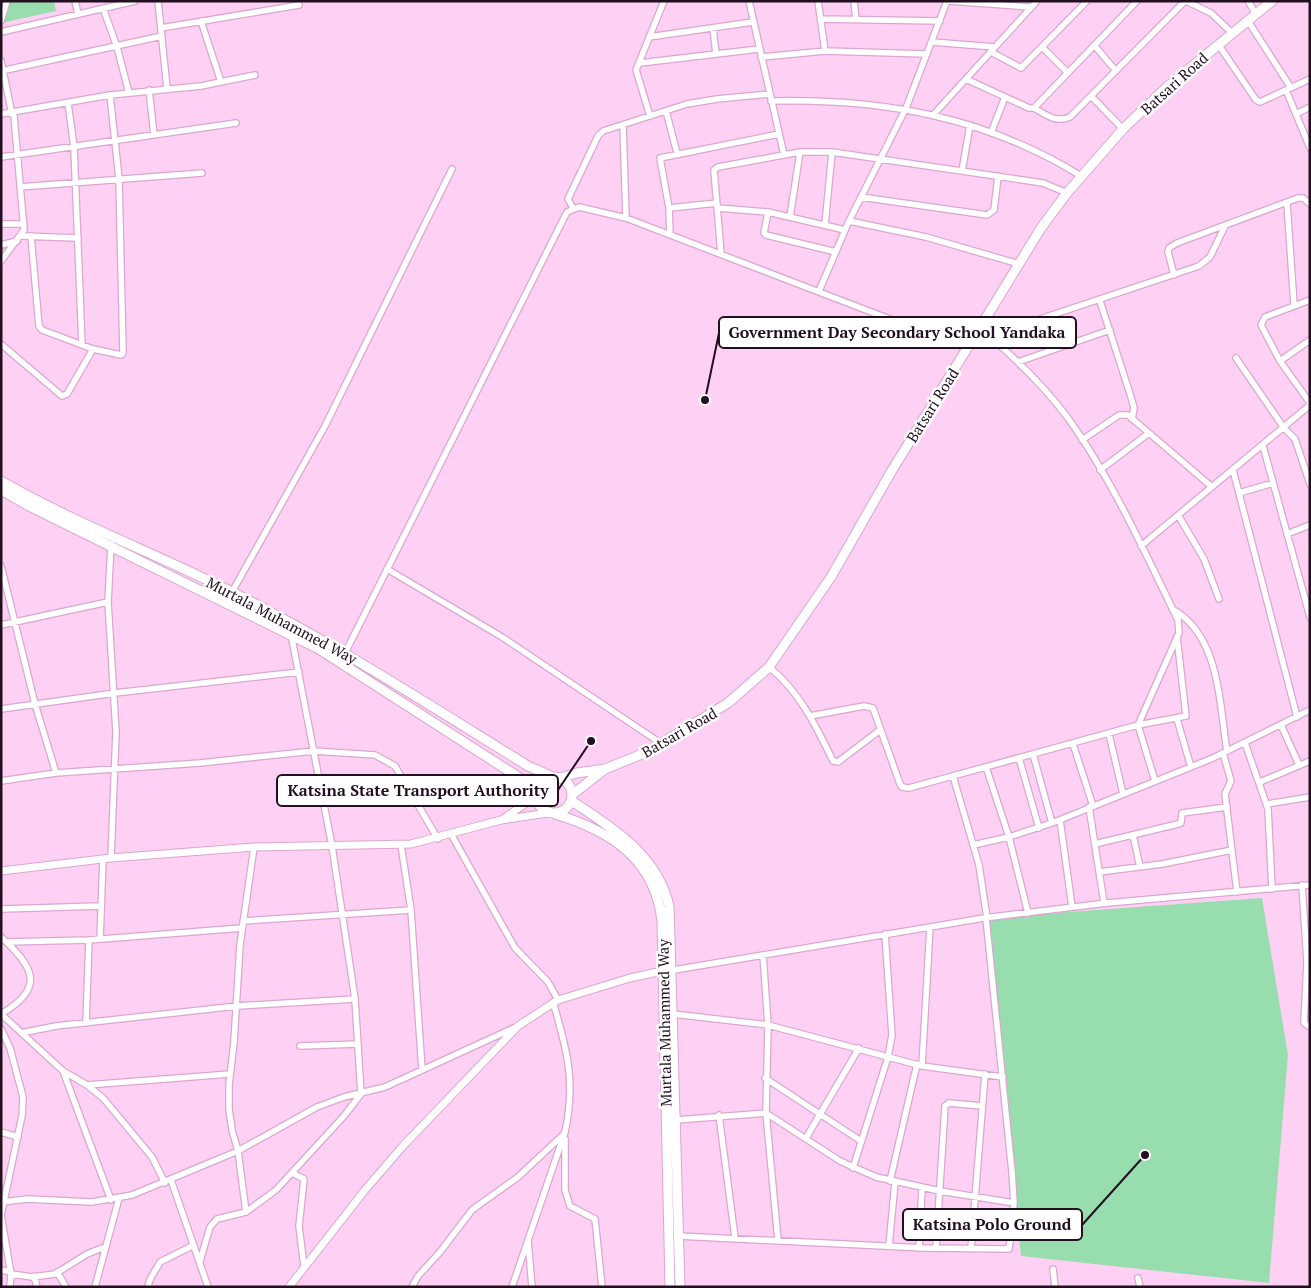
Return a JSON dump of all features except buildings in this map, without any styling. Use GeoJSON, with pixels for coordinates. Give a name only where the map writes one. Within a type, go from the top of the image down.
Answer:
{"type":"FeatureCollection","features":[{"type":"Feature","properties":{"kind":"main road","name":"Batsari Road"},"geometry":{"type":"LineString","coordinates":[[605,769],[662,744],[728,703],[769,667],[831,577],[891,472],[1041,228],[1080,176],[1123,129],[1168,87],[1272,1]]}},
{"type":"Feature","properties":{"kind":"main road","name":"Murtala Muhammed Way"},"geometry":{"type":"LineString","coordinates":[[1,481],[59,511],[232,592],[345,653],[528,766],[557,777]]}},
{"type":"Feature","properties":{"kind":"main road","name":"Murtala Muhammed Way"},"geometry":{"type":"LineString","coordinates":[[1,490],[29,506],[111,544],[292,634],[343,664],[536,793]]}},
{"type":"Feature","properties":{"kind":"main road"},"geometry":{"type":"LineString","coordinates":[[605,769],[572,798],[562,812],[552,813],[538,803],[536,793],[546,778],[605,769]]}},
{"type":"Feature","properties":{"kind":"main road"},"geometry":{"type":"LineString","coordinates":[[557,777],[567,781],[572,798],[630,842],[652,865],[666,893],[669,906],[672,970],[680,1287]]}},
{"type":"Feature","properties":{"kind":"main road","name":"Murtala Muhammed Way"},"geometry":{"type":"LineString","coordinates":[[552,813],[594,828],[636,858],[645,870],[660,905],[670,1287]]}},
{"type":"Feature","properties":{"kind":"street"},"geometry":{"type":"LineString","coordinates":[[1,21],[7,1]]}},
{"type":"Feature","properties":{"kind":"street"},"geometry":{"type":"LineString","coordinates":[[75,1],[78,14]]}},
{"type":"Feature","properties":{"kind":"street"},"geometry":{"type":"LineString","coordinates":[[1,32],[135,1]]}},
{"type":"Feature","properties":{"kind":"street"},"geometry":{"type":"LineString","coordinates":[[158,1],[167,88]]}},
{"type":"Feature","properties":{"kind":"street"},"geometry":{"type":"LineString","coordinates":[[650,116],[636,70],[664,1]]}},
{"type":"Feature","properties":{"kind":"street"},"geometry":{"type":"LineString","coordinates":[[749,1],[752,22],[784,155]]}},
{"type":"Feature","properties":{"kind":"street"},"geometry":{"type":"LineString","coordinates":[[818,1],[825,52]]}},
{"type":"Feature","properties":{"kind":"street"},"geometry":{"type":"LineString","coordinates":[[854,1],[856,20]]}},
{"type":"Feature","properties":{"kind":"street"},"geometry":{"type":"LineString","coordinates":[[819,291],[849,221],[906,108],[947,1],[1031,7]]}},
{"type":"Feature","properties":{"kind":"street"},"geometry":{"type":"LineString","coordinates":[[934,114],[1037,1]]}},
{"type":"Feature","properties":{"kind":"street"},"geometry":{"type":"LineString","coordinates":[[932,42],[993,49],[1020,68],[1087,1]]}},
{"type":"Feature","properties":{"kind":"street"},"geometry":{"type":"LineString","coordinates":[[1034,108],[1137,1]]}},
{"type":"Feature","properties":{"kind":"street"},"geometry":{"type":"LineString","coordinates":[[966,79],[1029,108],[1034,108],[1054,119],[1062,120],[1070,117],[1185,1],[1219,19],[1232,33]]}},
{"type":"Feature","properties":{"kind":"street"},"geometry":{"type":"LineString","coordinates":[[1248,1],[1256,14]]}},
{"type":"Feature","properties":{"kind":"street"},"geometry":{"type":"LineString","coordinates":[[161,28],[299,5]]}},
{"type":"Feature","properties":{"kind":"street"},"geometry":{"type":"LineString","coordinates":[[103,8],[117,47],[129,93]]}},
{"type":"Feature","properties":{"kind":"street"},"geometry":{"type":"LineString","coordinates":[[821,19],[940,21]]}},
{"type":"Feature","properties":{"kind":"street"},"geometry":{"type":"LineString","coordinates":[[201,21],[221,82]]}},
{"type":"Feature","properties":{"kind":"street"},"geometry":{"type":"LineString","coordinates":[[1248,21],[1289,89],[1296,114],[1308,138],[1310,148]]}},
{"type":"Feature","properties":{"kind":"street"},"geometry":{"type":"LineString","coordinates":[[649,37],[752,22]]}},
{"type":"Feature","properties":{"kind":"street"},"geometry":{"type":"LineString","coordinates":[[713,28],[716,54]]}},
{"type":"Feature","properties":{"kind":"street"},"geometry":{"type":"LineString","coordinates":[[2,71],[162,36]]}},
{"type":"Feature","properties":{"kind":"street"},"geometry":{"type":"LineString","coordinates":[[1218,44],[1256,100],[1264,102],[1310,79]]}},
{"type":"Feature","properties":{"kind":"street"},"geometry":{"type":"LineString","coordinates":[[1094,46],[1116,71]]}},
{"type":"Feature","properties":{"kind":"street"},"geometry":{"type":"LineString","coordinates":[[1042,47],[1068,74]]}},
{"type":"Feature","properties":{"kind":"street"},"geometry":{"type":"LineString","coordinates":[[640,63],[759,50]]}},
{"type":"Feature","properties":{"kind":"street"},"geometry":{"type":"LineString","coordinates":[[761,58],[825,52],[927,54]]}},
{"type":"Feature","properties":{"kind":"street"},"geometry":{"type":"LineString","coordinates":[[1,61],[14,116],[24,224],[22,236],[1,261]]}},
{"type":"Feature","properties":{"kind":"street"},"geometry":{"type":"LineString","coordinates":[[1,114],[12,114],[110,95],[167,88],[184,88],[255,75]]}},
{"type":"Feature","properties":{"kind":"street"},"geometry":{"type":"LineString","coordinates":[[149,90],[154,135]]}},
{"type":"Feature","properties":{"kind":"street"},"geometry":{"type":"LineString","coordinates":[[573,208],[568,200],[599,133],[666,111],[717,99],[770,94]]}},
{"type":"Feature","properties":{"kind":"street"},"geometry":{"type":"LineString","coordinates":[[31,236],[39,326],[42,330],[93,349],[121,355],[123,353],[119,179],[110,95]]}},
{"type":"Feature","properties":{"kind":"street"},"geometry":{"type":"LineString","coordinates":[[1091,96],[1123,129]]}},
{"type":"Feature","properties":{"kind":"street"},"geometry":{"type":"LineString","coordinates":[[991,133],[1005,97]]}},
{"type":"Feature","properties":{"kind":"street"},"geometry":{"type":"LineString","coordinates":[[772,101],[810,100],[906,108],[934,114],[970,125],[1046,155],[1080,176]]}},
{"type":"Feature","properties":{"kind":"street"},"geometry":{"type":"LineString","coordinates":[[68,103],[76,182],[82,345]]}},
{"type":"Feature","properties":{"kind":"street"},"geometry":{"type":"LineString","coordinates":[[1296,114],[1310,107]]}},
{"type":"Feature","properties":{"kind":"street"},"geometry":{"type":"LineString","coordinates":[[666,111],[677,153]]}},
{"type":"Feature","properties":{"kind":"street"},"geometry":{"type":"LineString","coordinates":[[1,158],[236,123]]}},
{"type":"Feature","properties":{"kind":"street"},"geometry":{"type":"LineString","coordinates":[[623,125],[626,218]]}},
{"type":"Feature","properties":{"kind":"street"},"geometry":{"type":"LineString","coordinates":[[962,171],[970,125]]}},
{"type":"Feature","properties":{"kind":"street"},"geometry":{"type":"LineString","coordinates":[[670,235],[660,158],[677,153],[779,134]]}},
{"type":"Feature","properties":{"kind":"street"},"geometry":{"type":"LineString","coordinates":[[790,217],[800,152]]}},
{"type":"Feature","properties":{"kind":"street"},"geometry":{"type":"LineString","coordinates":[[721,254],[714,170],[800,152],[832,152],[1043,183],[1067,194]]}},
{"type":"Feature","properties":{"kind":"street"},"geometry":{"type":"LineString","coordinates":[[825,225],[832,152]]}},
{"type":"Feature","properties":{"kind":"street"},"geometry":{"type":"LineString","coordinates":[[232,592],[325,426],[452,169]]}},
{"type":"Feature","properties":{"kind":"street"},"geometry":{"type":"LineString","coordinates":[[20,187],[202,173]]}},
{"type":"Feature","properties":{"kind":"street"},"geometry":{"type":"LineString","coordinates":[[862,197],[988,215],[994,210],[998,176]]}},
{"type":"Feature","properties":{"kind":"street"},"geometry":{"type":"LineString","coordinates":[[1174,275],[1168,252],[1169,248],[1303,198],[1310,204]]}},
{"type":"Feature","properties":{"kind":"street"},"geometry":{"type":"LineString","coordinates":[[1287,203],[1294,305]]}},
{"type":"Feature","properties":{"kind":"street"},"geometry":{"type":"LineString","coordinates":[[668,208],[717,206],[768,212],[845,230]]}},
{"type":"Feature","properties":{"kind":"street"},"geometry":{"type":"LineString","coordinates":[[345,653],[568,212],[573,208],[579,207],[626,218],[968,349]]}},
{"type":"Feature","properties":{"kind":"street"},"geometry":{"type":"LineString","coordinates":[[768,212],[764,233],[766,235],[836,252]]}},
{"type":"Feature","properties":{"kind":"street"},"geometry":{"type":"LineString","coordinates":[[849,221],[934,239],[1019,264]]}},
{"type":"Feature","properties":{"kind":"street"},"geometry":{"type":"LineString","coordinates":[[1,224],[24,224]]}},
{"type":"Feature","properties":{"kind":"street"},"geometry":{"type":"LineString","coordinates":[[989,336],[1100,301],[1199,266],[1210,257],[1225,226]]}},
{"type":"Feature","properties":{"kind":"street"},"geometry":{"type":"LineString","coordinates":[[22,236],[78,238]]}},
{"type":"Feature","properties":{"kind":"street"},"geometry":{"type":"LineString","coordinates":[[1,245],[17,241]]}},
{"type":"Feature","properties":{"kind":"street"},"geometry":{"type":"LineString","coordinates":[[1141,546],[1263,446],[1310,404],[1261,330],[1264,317],[1310,300]]}},
{"type":"Feature","properties":{"kind":"street"},"geometry":{"type":"LineString","coordinates":[[1100,301],[1132,397],[1134,408],[1132,419]]}},
{"type":"Feature","properties":{"kind":"street"},"geometry":{"type":"LineString","coordinates":[[980,328],[1031,374],[1082,440],[1119,500],[1180,627],[1138,725],[1155,781]]}},
{"type":"Feature","properties":{"kind":"street"},"geometry":{"type":"LineString","coordinates":[[1018,362],[1110,330]]}},
{"type":"Feature","properties":{"kind":"street"},"geometry":{"type":"LineString","coordinates":[[1280,361],[1310,340]]}},
{"type":"Feature","properties":{"kind":"street"},"geometry":{"type":"LineString","coordinates":[[1,344],[62,396],[67,394],[93,349]]}},
{"type":"Feature","properties":{"kind":"street"},"geometry":{"type":"LineString","coordinates":[[1236,358],[1284,428],[1296,439],[1310,484]]}},
{"type":"Feature","properties":{"kind":"street"},"geometry":{"type":"LineString","coordinates":[[1082,440],[1119,416],[1128,416],[1212,487]]}},
{"type":"Feature","properties":{"kind":"street"},"geometry":{"type":"LineString","coordinates":[[1100,470],[1149,433]]}},
{"type":"Feature","properties":{"kind":"street"},"geometry":{"type":"LineString","coordinates":[[1263,446],[1310,617]]}},
{"type":"Feature","properties":{"kind":"street"},"geometry":{"type":"LineString","coordinates":[[1233,470],[1297,717]]}},
{"type":"Feature","properties":{"kind":"street"},"geometry":{"type":"LineString","coordinates":[[1239,493],[1273,483]]}},
{"type":"Feature","properties":{"kind":"street"},"geometry":{"type":"LineString","coordinates":[[1178,515],[1204,559],[1219,599]]}},
{"type":"Feature","properties":{"kind":"street"},"geometry":{"type":"LineString","coordinates":[[1287,534],[1310,525]]}},
{"type":"Feature","properties":{"kind":"street"},"geometry":{"type":"LineString","coordinates":[[100,939],[100,906],[107,858],[115,768],[115,693],[108,602],[111,544]]}},
{"type":"Feature","properties":{"kind":"street"},"geometry":{"type":"LineString","coordinates":[[1,566],[35,704],[56,773]]}},
{"type":"Feature","properties":{"kind":"street"},"geometry":{"type":"LineString","coordinates":[[387,570],[502,637],[662,744]]}},
{"type":"Feature","properties":{"kind":"street"},"geometry":{"type":"LineString","coordinates":[[1,593],[8,592]]}},
{"type":"Feature","properties":{"kind":"street"},"geometry":{"type":"LineString","coordinates":[[1,625],[108,602]]}},
{"type":"Feature","properties":{"kind":"street"},"geometry":{"type":"LineString","coordinates":[[1172,609],[1186,616],[1200,632],[1214,671],[1225,752],[1231,781],[1225,794],[1237,892]]}},
{"type":"Feature","properties":{"kind":"street"},"geometry":{"type":"LineString","coordinates":[[200,1261],[210,1227],[216,1219],[246,1212],[276,1190],[344,1116],[361,1094],[355,999],[332,846],[292,634]]}},
{"type":"Feature","properties":{"kind":"street"},"geometry":{"type":"LineString","coordinates":[[810,716],[870,706],[873,708],[902,787],[908,788],[1138,725],[1186,716],[1188,714],[1177,637]]}},
{"type":"Feature","properties":{"kind":"street"},"geometry":{"type":"LineString","coordinates":[[769,667],[783,678],[810,716],[835,762],[880,730]]}},
{"type":"Feature","properties":{"kind":"street"},"geometry":{"type":"LineString","coordinates":[[1,709],[115,693],[298,672]]}},
{"type":"Feature","properties":{"kind":"street"},"geometry":{"type":"LineString","coordinates":[[973,845],[1009,837],[1060,820],[1191,767],[1245,743],[1310,710]]}},
{"type":"Feature","properties":{"kind":"street"},"geometry":{"type":"LineString","coordinates":[[1177,719],[1191,767]]}},
{"type":"Feature","properties":{"kind":"street"},"geometry":{"type":"LineString","coordinates":[[1281,725],[1299,765]]}},
{"type":"Feature","properties":{"kind":"street"},"geometry":{"type":"LineString","coordinates":[[1109,734],[1123,794]]}},
{"type":"Feature","properties":{"kind":"street"},"geometry":{"type":"LineString","coordinates":[[1245,743],[1267,804],[1272,889]]}},
{"type":"Feature","properties":{"kind":"street"},"geometry":{"type":"LineString","coordinates":[[1073,744],[1091,806],[1104,903]]}},
{"type":"Feature","properties":{"kind":"street"},"geometry":{"type":"LineString","coordinates":[[1,781],[56,773],[200,763],[314,751],[375,755],[395,766],[438,839]]}},
{"type":"Feature","properties":{"kind":"street"},"geometry":{"type":"LineString","coordinates":[[1033,754],[1052,823]]}},
{"type":"Feature","properties":{"kind":"street"},"geometry":{"type":"LineString","coordinates":[[1019,758],[1039,828]]}},
{"type":"Feature","properties":{"kind":"street"},"geometry":{"type":"LineString","coordinates":[[1260,782],[1310,761]]}},
{"type":"Feature","properties":{"kind":"street"},"geometry":{"type":"LineString","coordinates":[[986,767],[1009,837],[1028,913]]}},
{"type":"Feature","properties":{"kind":"street"},"geometry":{"type":"LineString","coordinates":[[678,1236],[919,1248],[1010,1250],[1014,1203],[987,918],[973,845],[953,776]]}},
{"type":"Feature","properties":{"kind":"street"},"geometry":{"type":"LineString","coordinates":[[501,820],[536,793]]}},
{"type":"Feature","properties":{"kind":"street"},"geometry":{"type":"LineString","coordinates":[[1267,804],[1310,797]]}},
{"type":"Feature","properties":{"kind":"street"},"geometry":{"type":"LineString","coordinates":[[1095,844],[1181,823],[1182,813],[1227,808]]}},
{"type":"Feature","properties":{"kind":"street"},"geometry":{"type":"LineString","coordinates":[[1,870],[107,858],[254,847],[401,845],[438,839],[501,820],[552,813]]}},
{"type":"Feature","properties":{"kind":"street"},"geometry":{"type":"LineString","coordinates":[[1060,820],[1072,907]]}},
{"type":"Feature","properties":{"kind":"street"},"geometry":{"type":"LineString","coordinates":[[451,834],[515,948],[548,982],[555,1001],[571,1073],[570,1112],[565,1132],[512,1287]]}},
{"type":"Feature","properties":{"kind":"street"},"geometry":{"type":"LineString","coordinates":[[1133,835],[1140,867]]}},
{"type":"Feature","properties":{"kind":"street"},"geometry":{"type":"LineString","coordinates":[[401,845],[411,910],[422,1070]]}},
{"type":"Feature","properties":{"kind":"street"},"geometry":{"type":"LineString","coordinates":[[246,1212],[238,1151],[229,1109],[230,1074],[242,928],[254,847]]}},
{"type":"Feature","properties":{"kind":"street"},"geometry":{"type":"LineString","coordinates":[[1099,872],[1140,867],[1232,850]]}},
{"type":"Feature","properties":{"kind":"street"},"geometry":{"type":"LineString","coordinates":[[3,1202],[27,1199],[92,1202],[111,1200],[165,1183],[238,1151],[316,1107],[380,1089],[518,1026],[555,1001],[630,978],[987,918],[1104,903],[1310,885]]}},
{"type":"Feature","properties":{"kind":"street"},"geometry":{"type":"LineString","coordinates":[[1302,886],[1308,978],[1304,1023],[1310,1027]]}},
{"type":"Feature","properties":{"kind":"street"},"geometry":{"type":"LineString","coordinates":[[1,909],[100,906]]}},
{"type":"Feature","properties":{"kind":"street"},"geometry":{"type":"LineString","coordinates":[[243,921],[411,910]]}},
{"type":"Feature","properties":{"kind":"street"},"geometry":{"type":"LineString","coordinates":[[889,1246],[893,1181],[919,1065],[930,927]]}},
{"type":"Feature","properties":{"kind":"street"},"geometry":{"type":"LineString","coordinates":[[7,942],[89,940],[242,928]]}},
{"type":"Feature","properties":{"kind":"street"},"geometry":{"type":"LineString","coordinates":[[853,1168],[888,1057],[892,1030],[885,934]]}},
{"type":"Feature","properties":{"kind":"street"},"geometry":{"type":"LineString","coordinates":[[1,937],[21,957],[32,981],[29,992],[13,1007],[1,1014],[63,1071],[88,1085],[103,1098],[142,1144],[159,1169],[165,1183]]}},
{"type":"Feature","properties":{"kind":"street"},"geometry":{"type":"LineString","coordinates":[[86,1023],[89,940]]}},
{"type":"Feature","properties":{"kind":"street"},"geometry":{"type":"LineString","coordinates":[[762,955],[768,1025],[766,1113],[778,1240]]}},
{"type":"Feature","properties":{"kind":"street"},"geometry":{"type":"LineString","coordinates":[[21,1033],[86,1023],[237,1006],[355,999]]}},
{"type":"Feature","properties":{"kind":"street"},"geometry":{"type":"LineString","coordinates":[[673,1014],[768,1025],[919,1065],[1003,1077]]}},
{"type":"Feature","properties":{"kind":"street"},"geometry":{"type":"LineString","coordinates":[[289,1287],[365,1190],[402,1147],[518,1026]]}},
{"type":"Feature","properties":{"kind":"street"},"geometry":{"type":"LineString","coordinates":[[1,1029],[10,1048],[23,1097],[22,1116],[1,1215],[11,1273],[10,1287]]}},
{"type":"Feature","properties":{"kind":"street"},"geometry":{"type":"LineString","coordinates":[[300,1046],[358,1044]]}},
{"type":"Feature","properties":{"kind":"street"},"geometry":{"type":"LineString","coordinates":[[806,1138],[859,1048]]}},
{"type":"Feature","properties":{"kind":"street"},"geometry":{"type":"LineString","coordinates":[[63,1071],[111,1200]]}},
{"type":"Feature","properties":{"kind":"street"},"geometry":{"type":"LineString","coordinates":[[88,1085],[230,1074]]}},
{"type":"Feature","properties":{"kind":"street"},"geometry":{"type":"LineString","coordinates":[[971,1250],[985,1074]]}},
{"type":"Feature","properties":{"kind":"street"},"geometry":{"type":"LineString","coordinates":[[766,1078],[861,1142]]}},
{"type":"Feature","properties":{"kind":"street"},"geometry":{"type":"LineString","coordinates":[[936,1248],[946,1104],[982,1106]]}},
{"type":"Feature","properties":{"kind":"street"},"geometry":{"type":"LineString","coordinates":[[676,1120],[719,1115],[766,1113],[853,1168],[893,1181],[940,1192],[1014,1203]]}},
{"type":"Feature","properties":{"kind":"street"},"geometry":{"type":"LineString","coordinates":[[719,1115],[735,1238]]}},
{"type":"Feature","properties":{"kind":"street"},"geometry":{"type":"LineString","coordinates":[[1,1132],[18,1137]]}},
{"type":"Feature","properties":{"kind":"street"},"geometry":{"type":"LineString","coordinates":[[412,1287],[472,1210],[518,1177],[565,1132]]}},
{"type":"Feature","properties":{"kind":"street"},"geometry":{"type":"LineString","coordinates":[[565,1132],[565,1190],[570,1206],[595,1219],[602,1287]]}},
{"type":"Feature","properties":{"kind":"street"},"geometry":{"type":"LineString","coordinates":[[292,1173],[304,1179],[299,1226],[304,1267]]}},
{"type":"Feature","properties":{"kind":"street"},"geometry":{"type":"LineString","coordinates":[[171,1180],[208,1287]]}},
{"type":"Feature","properties":{"kind":"street"},"geometry":{"type":"LineString","coordinates":[[919,1248],[922,1188]]}},
{"type":"Feature","properties":{"kind":"street"},"geometry":{"type":"LineString","coordinates":[[95,1287],[119,1198]]}},
{"type":"Feature","properties":{"kind":"street"},"geometry":{"type":"LineString","coordinates":[[528,1238],[532,1287]]}},
{"type":"Feature","properties":{"kind":"street"},"geometry":{"type":"LineString","coordinates":[[148,1287],[150,1277],[157,1270],[160,1262],[194,1245]]}},
{"type":"Feature","properties":{"kind":"street"},"geometry":{"type":"LineString","coordinates":[[1,1270],[34,1276],[57,1272],[87,1254],[105,1247]]}},
{"type":"Feature","properties":{"kind":"street"},"geometry":{"type":"LineString","coordinates":[[1053,1269],[1055,1287]]}},
{"type":"Feature","properties":{"kind":"street"},"geometry":{"type":"LineString","coordinates":[[57,1272],[66,1287]]}},
{"type":"Feature","properties":{"kind":"street"},"geometry":{"type":"LineString","coordinates":[[34,1276],[37,1287]]}},
{"type":"Feature","properties":{"kind":"street"},"geometry":{"type":"LineString","coordinates":[[1138,1278],[1140,1287]]}},
{"type":"Feature","properties":{"kind":"green space"},"geometry":{"type":"Polygon","coordinates":[[[1,1],[54,1],[56,11],[1,23],[1,1]]]}},
{"type":"Feature","properties":{"kind":"green space"},"geometry":{"type":"Polygon","coordinates":[[[1262,898],[1288,1055],[1269,1283],[1021,1256],[984,918],[1262,898]]]}},
{"type":"Feature","properties":{"kind":"place","name":"Government Day Secondary School Yandaka"},"geometry":{"type":"Point","coordinates":[705,400]}},
{"type":"Feature","properties":{"kind":"place","name":"Katsina State Transport Authority"},"geometry":{"type":"Point","coordinates":[591,741]}},
{"type":"Feature","properties":{"kind":"place","name":"Katsina Polo Ground"},"geometry":{"type":"Point","coordinates":[1145,1155]}}]}
